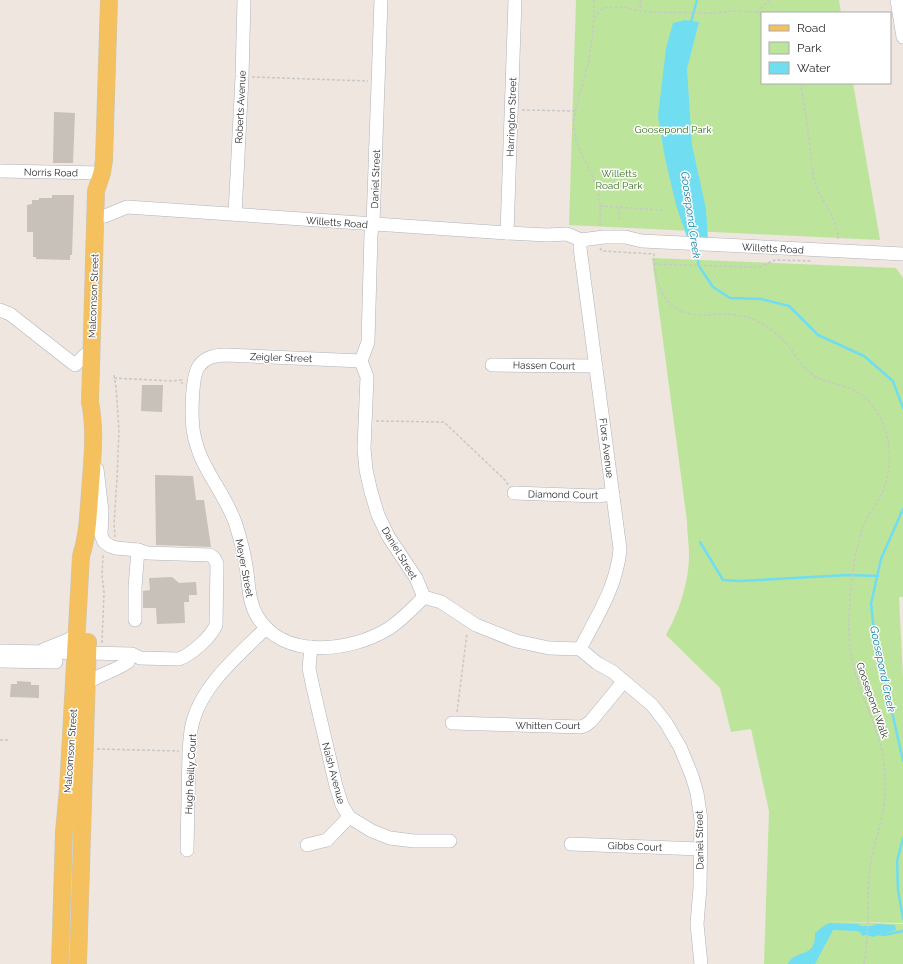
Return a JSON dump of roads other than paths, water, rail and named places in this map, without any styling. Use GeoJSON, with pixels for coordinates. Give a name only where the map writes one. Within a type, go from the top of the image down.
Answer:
{"type":"FeatureCollection","features":[{"type":"Feature","properties":{"kind":"main road","name":"Malcomson Street"},"geometry":{"type":"LineString","coordinates":[[94,420],[90,402],[96,191],[102,173],[109,0]]}},
{"type":"Feature","properties":{"kind":"main road","name":"Malcomson Street"},"geometry":{"type":"LineString","coordinates":[[78,964],[87,683],[77,632],[81,556],[86,539],[94,442],[94,420],[97,400],[106,189],[102,173]]}},
{"type":"Feature","properties":{"kind":"main road","name":"Malcomson Street"},"geometry":{"type":"LineString","coordinates":[[60,964],[64,832],[91,556],[86,539]]}},
{"type":"Feature","properties":{"kind":"street","name":"Roberts Avenue"},"geometry":{"type":"LineString","coordinates":[[235,214],[242,77],[244,0]]}},
{"type":"Feature","properties":{"kind":"street","name":"Daniel Street"},"geometry":{"type":"LineString","coordinates":[[381,0],[368,342],[361,361],[367,377],[364,448],[366,470],[378,515],[388,536],[416,578],[424,597]]}},
{"type":"Feature","properties":{"kind":"street","name":"Harrington Street"},"geometry":{"type":"LineString","coordinates":[[507,234],[516,0]]}},
{"type":"Feature","properties":{"kind":"street"},"geometry":{"type":"LineString","coordinates":[[897,0],[903,37]]}},
{"type":"Feature","properties":{"kind":"street","name":"Norris Road"},"geometry":{"type":"LineString","coordinates":[[0,171],[102,173]]}},
{"type":"Feature","properties":{"kind":"street","name":"Willetts Road"},"geometry":{"type":"LineString","coordinates":[[105,216],[127,207],[507,234],[547,235],[589,248],[602,245],[625,244],[642,241],[903,254]]}},
{"type":"Feature","properties":{"kind":"street","name":"Flors Avenue"},"geometry":{"type":"LineString","coordinates":[[580,244],[620,549],[619,564],[614,582],[580,649]]}},
{"type":"Feature","properties":{"kind":"street"},"geometry":{"type":"LineString","coordinates":[[0,310],[10,314],[75,365],[91,352]]}},
{"type":"Feature","properties":{"kind":"street","name":"Zeigler Street"},"geometry":{"type":"LineString","coordinates":[[202,362],[213,356],[219,355],[361,361]]}},
{"type":"Feature","properties":{"kind":"street","name":"Meyer Street"},"geometry":{"type":"LineString","coordinates":[[202,362],[195,374],[192,416],[194,434],[200,455],[233,516],[243,547],[250,597],[256,615],[266,628],[284,640],[311,647],[343,645],[375,636],[400,620],[424,597]]}},
{"type":"Feature","properties":{"kind":"street","name":"Hassen Court"},"geometry":{"type":"LineString","coordinates":[[492,365],[596,366]]}},
{"type":"Feature","properties":{"kind":"street"},"geometry":{"type":"LineString","coordinates":[[87,683],[95,677],[120,668],[134,660],[179,659],[185,657],[214,630],[216,625],[218,568],[214,558],[210,554],[147,553],[138,550],[110,546],[104,542],[100,535],[102,511],[94,442]]}},
{"type":"Feature","properties":{"kind":"street","name":"Diamond Court"},"geometry":{"type":"LineString","coordinates":[[514,493],[597,496],[613,494]]}},
{"type":"Feature","properties":{"kind":"street"},"geometry":{"type":"LineString","coordinates":[[135,620],[135,587],[138,550]]}},
{"type":"Feature","properties":{"kind":"street"},"geometry":{"type":"LineString","coordinates":[[424,597],[442,602],[470,622],[516,641],[549,648],[580,649]]}},
{"type":"Feature","properties":{"kind":"street","name":"Hugh Reilly Court"},"geometry":{"type":"LineString","coordinates":[[187,850],[189,752],[193,720],[204,695],[217,678],[266,628]]}},
{"type":"Feature","properties":{"kind":"street"},"geometry":{"type":"LineString","coordinates":[[35,652],[64,642],[77,632]]}},
{"type":"Feature","properties":{"kind":"street","name":"Naish Avenue"},"geometry":{"type":"LineString","coordinates":[[311,647],[309,668],[312,683],[336,786],[342,805],[349,817],[372,831],[390,838],[414,841],[450,841]]}},
{"type":"Feature","properties":{"kind":"street","name":"Daniel Street"},"geometry":{"type":"LineString","coordinates":[[580,649],[597,663],[613,672],[652,705],[666,723],[680,748],[692,776],[701,820],[700,887],[697,924],[701,964]]}},
{"type":"Feature","properties":{"kind":"street"},"geometry":{"type":"LineString","coordinates":[[0,652],[35,652],[82,658]]}},
{"type":"Feature","properties":{"kind":"street"},"geometry":{"type":"LineString","coordinates":[[0,661],[82,658],[132,654],[134,660]]}},
{"type":"Feature","properties":{"kind":"street","name":"Whitten Court"},"geometry":{"type":"LineString","coordinates":[[452,723],[581,727],[591,721],[624,682]]}},
{"type":"Feature","properties":{"kind":"street"},"geometry":{"type":"LineString","coordinates":[[307,845],[327,840],[349,817]]}},
{"type":"Feature","properties":{"kind":"street","name":"Gibbs Court"},"geometry":{"type":"LineString","coordinates":[[571,844],[700,849]]}},
{"type":"Feature","properties":{"kind":"water"},"geometry":{"type":"Polygon","coordinates":[[[685,20],[699,22],[687,69],[692,145],[706,209],[708,240],[688,240],[676,205],[665,158],[658,116],[666,48],[673,23],[685,20]]]}},
{"type":"Feature","properties":{"kind":"water"},"geometry":{"type":"Polygon","coordinates":[[[830,923],[857,924],[862,926],[877,924],[895,925],[896,930],[873,937],[866,935],[862,936],[860,932],[857,931],[833,930],[815,964],[788,964],[795,956],[809,950],[812,947],[815,933],[830,923]]]}},
{"type":"Feature","properties":{"kind":"waterway","name":"Goosepond Creek"},"geometry":{"type":"LineString","coordinates":[[691,22],[697,0]]}},
{"type":"Feature","properties":{"kind":"waterway","name":"Goosepond Creek"},"geometry":{"type":"LineString","coordinates":[[695,247],[699,266],[713,287],[730,298],[761,299],[789,306],[818,335],[864,356],[893,381],[903,408]]}},
{"type":"Feature","properties":{"kind":"waterway","name":"Goosepond Creek"},"geometry":{"type":"LineString","coordinates":[[903,509],[881,559],[871,604],[874,631],[903,761]]}},
{"type":"Feature","properties":{"kind":"waterway"},"geometry":{"type":"LineString","coordinates":[[700,542],[723,580],[740,581],[848,575],[878,576]]}},
{"type":"Feature","properties":{"kind":"waterway","name":"Goosepond Creek"},"geometry":{"type":"LineString","coordinates":[[903,838],[897,861],[898,890],[903,919]]}},
{"type":"Feature","properties":{"kind":"waterway"},"geometry":{"type":"LineString","coordinates":[[879,934],[884,935],[903,931]]}},
{"type":"Feature","properties":{"kind":"park label","name":"Goosepond Park"},"geometry":{"type":"Point","coordinates":[673,129]}},
{"type":"Feature","properties":{"kind":"park label","name":"Willetts Road Park"},"geometry":{"type":"Point","coordinates":[619,178]}}]}
